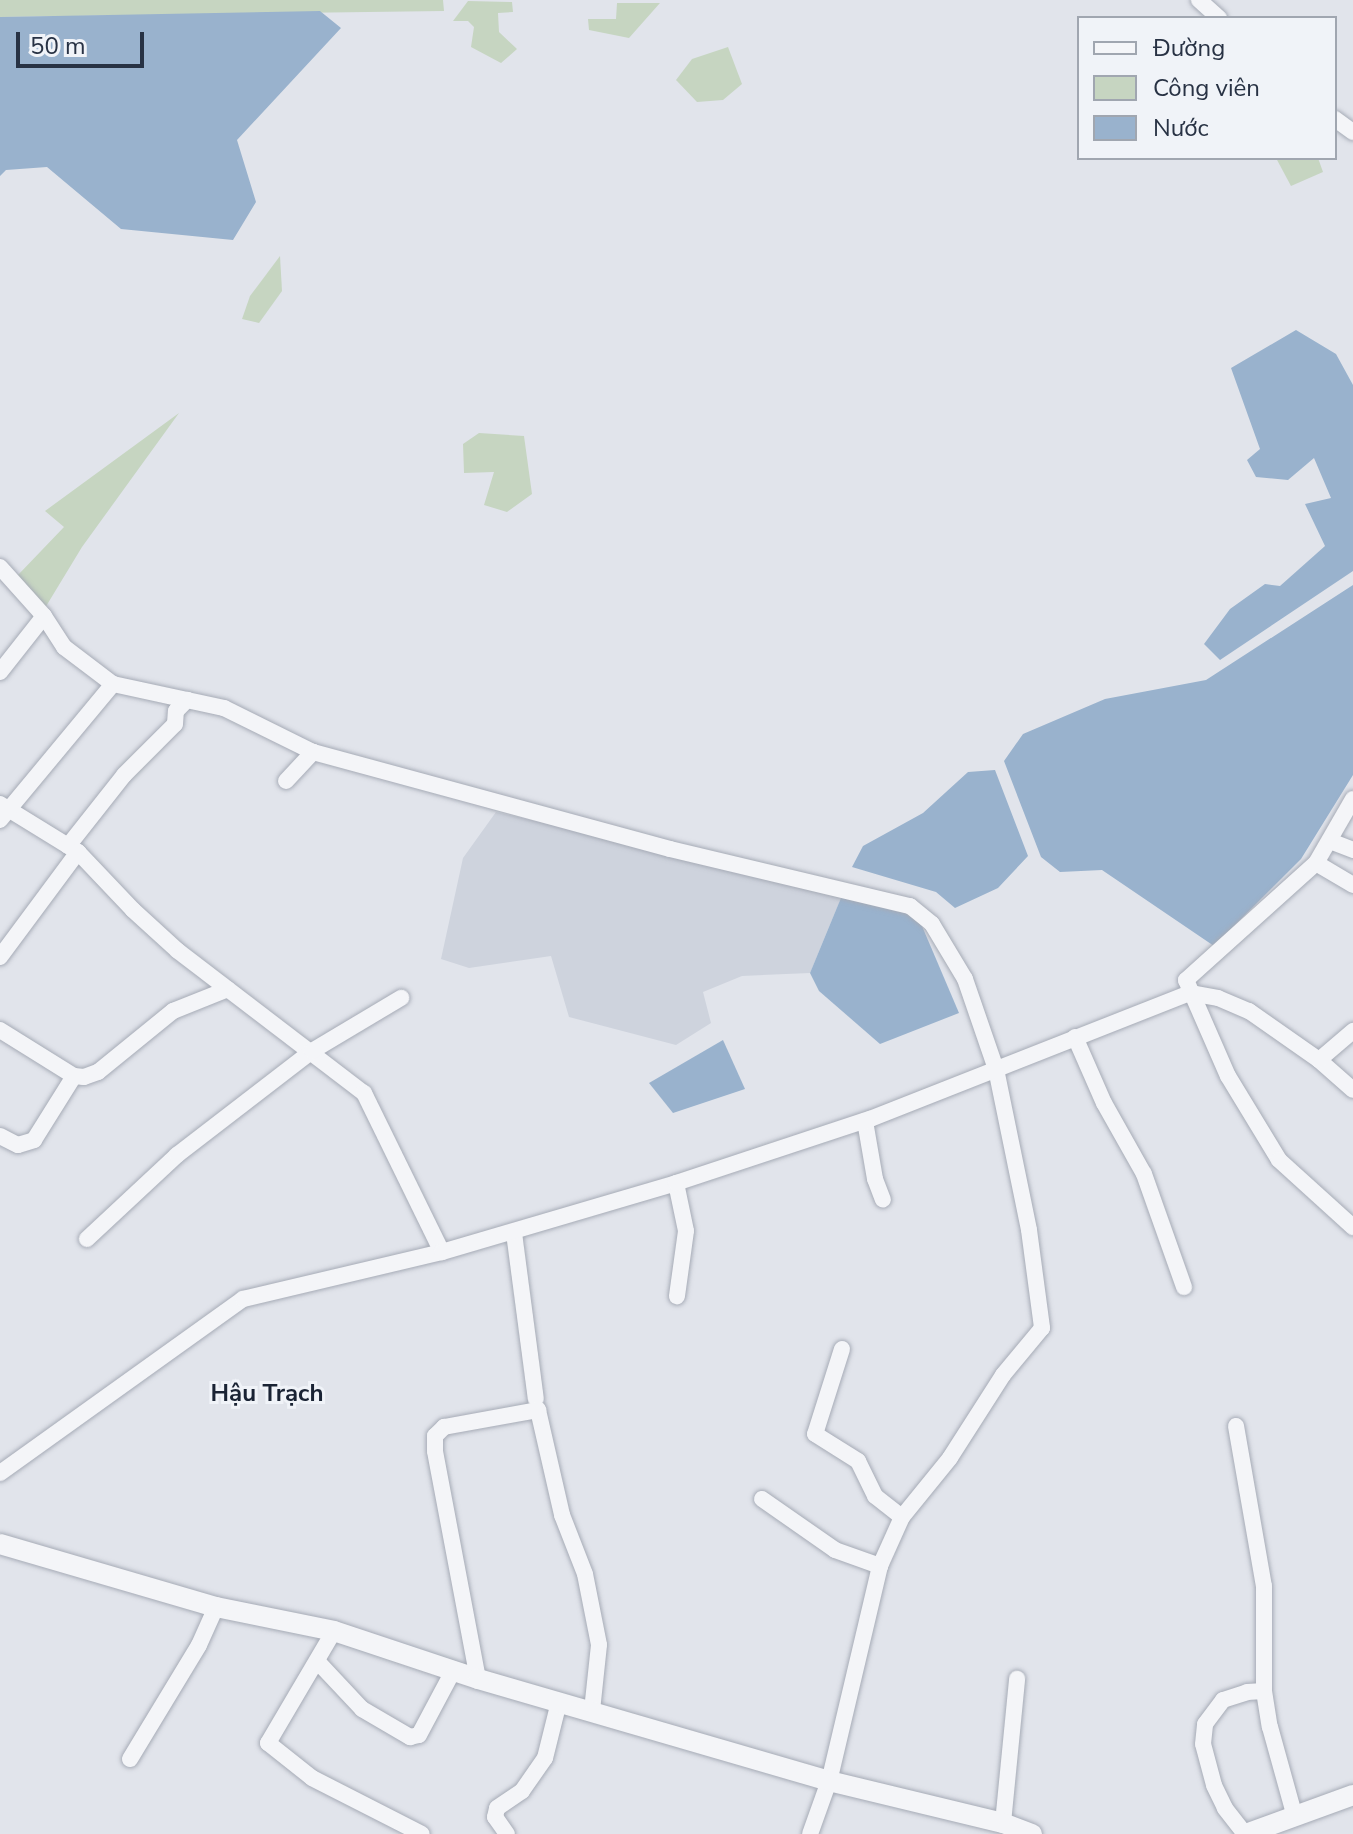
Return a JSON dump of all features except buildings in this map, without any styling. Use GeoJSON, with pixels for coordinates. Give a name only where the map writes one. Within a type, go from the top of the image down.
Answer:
{"type":"FeatureCollection","features":[{"type":"Feature","properties":{"kind":"street"},"geometry":{"type":"LineString","coordinates":[[1199,0],[1217,16]]}},
{"type":"Feature","properties":{"kind":"street"},"geometry":{"type":"LineString","coordinates":[[0,567],[44,616],[64,647],[113,684],[224,708],[313,752],[670,849],[910,906],[932,924],[965,979],[996,1069],[1029,1230],[1042,1328],[1003,1375],[950,1458],[902,1517],[880,1566],[829,1781],[810,1834]]}},
{"type":"Feature","properties":{"kind":"street"},"geometry":{"type":"LineString","coordinates":[[0,672],[44,616]]}},
{"type":"Feature","properties":{"kind":"street"},"geometry":{"type":"LineString","coordinates":[[113,684],[3,811],[73,849],[150,926],[312,1051],[372,1103],[442,1252]]}},
{"type":"Feature","properties":{"kind":"street"},"geometry":{"type":"LineString","coordinates":[[0,957],[124,775],[175,724],[176,711],[187,700]]}},
{"type":"Feature","properties":{"kind":"street"},"geometry":{"type":"LineString","coordinates":[[286,781],[313,752]]}},
{"type":"Feature","properties":{"kind":"street"},"geometry":{"type":"LineString","coordinates":[[1353,799],[1316,863],[1186,980],[1228,1076],[1279,1160],[1353,1227]]}},
{"type":"Feature","properties":{"kind":"street"},"geometry":{"type":"LineString","coordinates":[[1330,841],[1353,850]]}},
{"type":"Feature","properties":{"kind":"street"},"geometry":{"type":"LineString","coordinates":[[1316,863],[1353,885]]}},
{"type":"Feature","properties":{"kind":"street"},"geometry":{"type":"LineString","coordinates":[[0,1030],[74,1076],[98,1072],[173,1011],[228,989]]}},
{"type":"Feature","properties":{"kind":"street"},"geometry":{"type":"LineString","coordinates":[[0,1473],[184,1343],[231,1305],[304,1282],[514,1233],[676,1183],[865,1121],[1190,993],[1218,998],[1249,1011],[1319,1060],[1353,1090]]}},
{"type":"Feature","properties":{"kind":"street"},"geometry":{"type":"LineString","coordinates":[[87,1239],[177,1155],[312,1051],[401,998]]}},
{"type":"Feature","properties":{"kind":"street"},"geometry":{"type":"LineString","coordinates":[[1319,1060],[1353,1031]]}},
{"type":"Feature","properties":{"kind":"street"},"geometry":{"type":"LineString","coordinates":[[1075,1037],[1104,1103],[1144,1174],[1184,1287]]}},
{"type":"Feature","properties":{"kind":"street"},"geometry":{"type":"LineString","coordinates":[[0,1136],[18,1145],[34,1140],[74,1076]]}},
{"type":"Feature","properties":{"kind":"street"},"geometry":{"type":"LineString","coordinates":[[865,1121],[875,1179],[883,1200]]}},
{"type":"Feature","properties":{"kind":"street"},"geometry":{"type":"LineString","coordinates":[[676,1183],[686,1231],[677,1296]]}},
{"type":"Feature","properties":{"kind":"street"},"geometry":{"type":"LineString","coordinates":[[514,1233],[536,1399]]}},
{"type":"Feature","properties":{"kind":"street"},"geometry":{"type":"LineString","coordinates":[[842,1349],[815,1434],[858,1461],[875,1496],[902,1517]]}},
{"type":"Feature","properties":{"kind":"street"},"geometry":{"type":"LineString","coordinates":[[478,1679],[435,1451],[435,1436],[444,1427],[538,1410],[562,1515],[585,1574],[599,1645],[592,1711]]}},
{"type":"Feature","properties":{"kind":"street"},"geometry":{"type":"LineString","coordinates":[[1236,1426],[1264,1586],[1264,1691],[1270,1727],[1295,1817]]}},
{"type":"Feature","properties":{"kind":"street"},"geometry":{"type":"LineString","coordinates":[[762,1499],[835,1550],[880,1566]]}},
{"type":"Feature","properties":{"kind":"street"},"geometry":{"type":"LineString","coordinates":[[0,1544],[216,1607],[334,1631],[478,1679],[829,1781],[1003,1823],[1032,1834]]}},
{"type":"Feature","properties":{"kind":"street"},"geometry":{"type":"LineString","coordinates":[[130,1759],[199,1645],[216,1607]]}},
{"type":"Feature","properties":{"kind":"street"},"geometry":{"type":"LineString","coordinates":[[334,1631],[268,1743],[312,1778],[422,1834]]}},
{"type":"Feature","properties":{"kind":"street"},"geometry":{"type":"LineString","coordinates":[[317,1661],[362,1709],[416,1737],[453,1671]]}},
{"type":"Feature","properties":{"kind":"street"},"geometry":{"type":"LineString","coordinates":[[1003,1823],[1017,1679]]}},
{"type":"Feature","properties":{"kind":"street"},"geometry":{"type":"LineString","coordinates":[[1264,1691],[1247,1692],[1223,1700],[1205,1724],[1205,1758],[1214,1785],[1225,1808],[1246,1834],[1353,1795]]}},
{"type":"Feature","properties":{"kind":"street"},"geometry":{"type":"LineString","coordinates":[[507,1834],[495,1817],[497,1808],[522,1791],[545,1758],[559,1702]]}},
{"type":"Feature","properties":{"kind":"shaded area"},"geometry":{"type":"Polygon","coordinates":[[[496,812],[843,893],[810,973],[742,976],[703,992],[711,1023],[676,1045],[569,1017],[551,956],[469,968],[441,959],[463,858],[496,812]]]}},
{"type":"Feature","properties":{"kind":"green space"},"geometry":{"type":"Polygon","coordinates":[[[0,0],[443,0],[444,11],[0,17],[0,0]]]}},
{"type":"Feature","properties":{"kind":"green space"},"geometry":{"type":"Polygon","coordinates":[[[468,1],[512,2],[513,12],[498,13],[499,32],[517,49],[501,63],[471,47],[474,27],[468,21],[453,21],[468,1]]]}},
{"type":"Feature","properties":{"kind":"green space"},"geometry":{"type":"Polygon","coordinates":[[[617,3],[660,3],[629,38],[589,30],[588,19],[616,19],[617,3]]]}},
{"type":"Feature","properties":{"kind":"green space"},"geometry":{"type":"Polygon","coordinates":[[[728,47],[742,84],[723,100],[697,102],[676,80],[692,59],[728,47]]]}},
{"type":"Feature","properties":{"kind":"green space"},"geometry":{"type":"Polygon","coordinates":[[[1277,160],[1319,160],[1323,172],[1291,186],[1277,160]]]}},
{"type":"Feature","properties":{"kind":"green space"},"geometry":{"type":"Polygon","coordinates":[[[280,256],[282,291],[259,323],[242,319],[250,296],[280,256]]]}},
{"type":"Feature","properties":{"kind":"green space"},"geometry":{"type":"Polygon","coordinates":[[[179,413],[82,547],[45,608],[18,575],[64,527],[45,511],[179,413]]]}},
{"type":"Feature","properties":{"kind":"green space"},"geometry":{"type":"Polygon","coordinates":[[[479,433],[524,436],[532,494],[507,512],[484,505],[494,472],[464,473],[463,444],[479,433]]]}},
{"type":"Feature","properties":{"kind":"water"},"geometry":{"type":"Polygon","coordinates":[[[320,11],[341,28],[237,140],[256,202],[233,240],[121,229],[47,167],[6,170],[0,176],[0,17],[320,11]]]}},
{"type":"Feature","properties":{"kind":"water"},"geometry":{"type":"Polygon","coordinates":[[[1296,330],[1336,354],[1353,385],[1353,571],[1220,660],[1204,644],[1230,609],[1265,584],[1280,586],[1325,546],[1305,504],[1331,498],[1314,458],[1288,480],[1256,477],[1247,460],[1260,449],[1231,368],[1296,330]]]}},
{"type":"Feature","properties":{"kind":"water"},"geometry":{"type":"Polygon","coordinates":[[[1353,585],[1353,775],[1301,859],[1214,946],[1102,870],[1060,872],[1041,857],[1004,761],[1023,734],[1105,699],[1206,680],[1353,585]]]}},
{"type":"Feature","properties":{"kind":"water"},"geometry":{"type":"Polygon","coordinates":[[[995,770],[1028,856],[998,888],[955,908],[936,892],[852,867],[863,846],[923,813],[968,772],[995,770]]]}},
{"type":"Feature","properties":{"kind":"water"},"geometry":{"type":"Polygon","coordinates":[[[843,893],[901,906],[922,926],[959,1013],[880,1044],[819,991],[810,973],[843,893]]]}},
{"type":"Feature","properties":{"kind":"water"},"geometry":{"type":"Polygon","coordinates":[[[723,1040],[745,1089],[673,1113],[649,1083],[723,1040]]]}},
{"type":"Feature","properties":{"kind":"district","name":"Hậu Trạch"},"geometry":{"type":"Point","coordinates":[267,1394]}}]}
